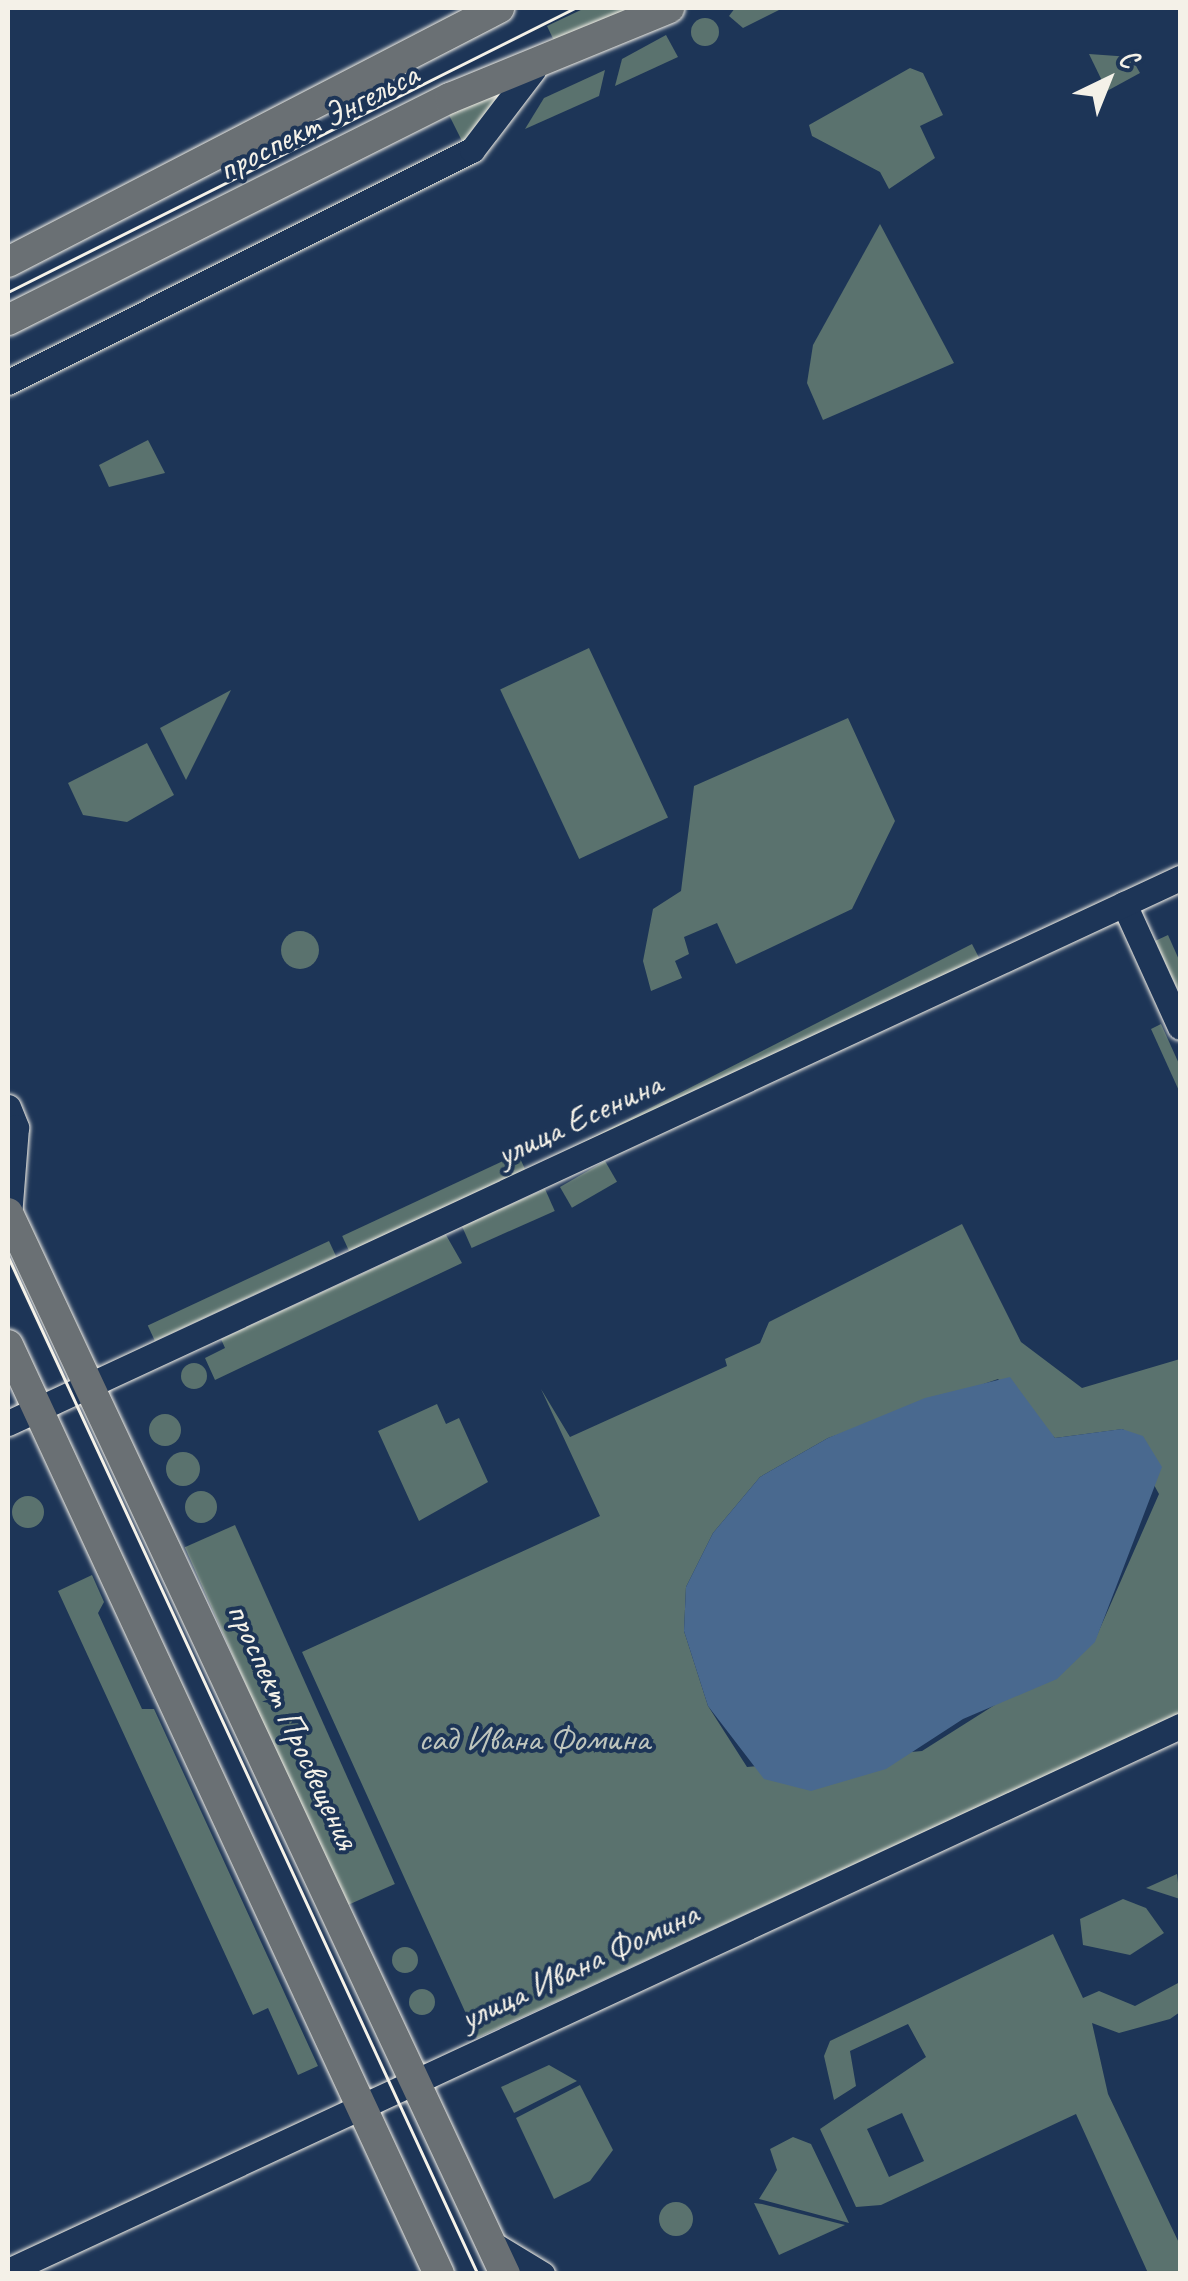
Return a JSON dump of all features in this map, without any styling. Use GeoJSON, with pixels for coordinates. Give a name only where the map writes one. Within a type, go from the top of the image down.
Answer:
{"type":"FeatureCollection","features":[{"type":"Feature","properties":{"kind":"main road","name":"проспект Энгельса"},"geometry":{"type":"LineString","coordinates":[[8,262],[498,8]]}},
{"type":"Feature","properties":{"kind":"main road","name":"проспект Энгельса"},"geometry":{"type":"LineString","coordinates":[[8,320],[450,98],[534,69],[668,8]]}},
{"type":"Feature","properties":{"kind":"main road","name":"проспект Просвещения"},"geometry":{"type":"LineString","coordinates":[[8,1214],[92,1384],[505,2274]]}},
{"type":"Feature","properties":{"kind":"main road"},"geometry":{"type":"LineString","coordinates":[[8,1344],[435,2270]]}},
{"type":"Feature","properties":{"kind":"street"},"geometry":{"type":"LineString","coordinates":[[8,382],[472,150],[534,69]]}},
{"type":"Feature","properties":{"kind":"street","name":"улица Есенина"},"geometry":{"type":"LineString","coordinates":[[8,1423],[1180,878]]}},
{"type":"Feature","properties":{"kind":"street"},"geometry":{"type":"LineString","coordinates":[[1124,904],[1180,1028]]}},
{"type":"Feature","properties":{"kind":"street"},"geometry":{"type":"LineString","coordinates":[[8,1107],[16,1127],[8,1214]]}},
{"type":"Feature","properties":{"kind":"street","name":"улица Ивана Фомина"},"geometry":{"type":"LineString","coordinates":[[8,2271],[1180,1726]]}},
{"type":"Feature","properties":{"kind":"street"},"geometry":{"type":"LineString","coordinates":[[491,2243],[542,2274]]}},
{"type":"Feature","properties":{"kind":"green space"},"geometry":{"type":"Polygon","coordinates":[[[585,8],[639,8],[557,47],[547,26],[585,8]]]}},
{"type":"Feature","properties":{"kind":"green space"},"geometry":{"type":"Polygon","coordinates":[[[735,8],[783,8],[743,28],[729,16],[735,8]]]}},
{"type":"Feature","properties":{"kind":"green space"},"geometry":{"type":"Polygon","coordinates":[[[705,18],[715,22],[719,32],[715,42],[705,46],[695,42],[691,32],[695,22],[705,18]]]}},
{"type":"Feature","properties":{"kind":"green space"},"geometry":{"type":"Polygon","coordinates":[[[666,35],[678,57],[615,86],[622,59],[666,35]]]}},
{"type":"Feature","properties":{"kind":"green space"},"geometry":{"type":"Polygon","coordinates":[[[1089,54],[1131,57],[1140,73],[1107,91],[1089,54]]]}},
{"type":"Feature","properties":{"kind":"green space"},"geometry":{"type":"Polygon","coordinates":[[[910,68],[923,73],[943,115],[920,126],[935,158],[889,189],[880,172],[812,136],[809,125],[910,68]]]}},
{"type":"Feature","properties":{"kind":"green space"},"geometry":{"type":"Polygon","coordinates":[[[605,70],[599,96],[525,129],[544,98],[605,70]]]}},
{"type":"Feature","properties":{"kind":"green space"},"geometry":{"type":"Polygon","coordinates":[[[503,93],[465,147],[448,113],[503,93]]]}},
{"type":"Feature","properties":{"kind":"green space"},"geometry":{"type":"Polygon","coordinates":[[[880,224],[954,363],[823,420],[807,383],[813,345],[880,224]]]}},
{"type":"Feature","properties":{"kind":"green space"},"geometry":{"type":"Polygon","coordinates":[[[148,440],[165,473],[109,487],[99,465],[148,440]]]}},
{"type":"Feature","properties":{"kind":"green space"},"geometry":{"type":"Polygon","coordinates":[[[589,648],[668,817],[579,859],[500,689],[589,648]]]}},
{"type":"Feature","properties":{"kind":"green space"},"geometry":{"type":"Polygon","coordinates":[[[231,690],[186,780],[160,728],[231,690]]]}},
{"type":"Feature","properties":{"kind":"green space"},"geometry":{"type":"Polygon","coordinates":[[[848,718],[895,821],[852,909],[736,964],[717,923],[684,937],[689,954],[675,961],[682,978],[651,991],[643,961],[653,909],[681,891],[694,786],[848,718]]]}},
{"type":"Feature","properties":{"kind":"green space"},"geometry":{"type":"Polygon","coordinates":[[[147,743],[174,795],[127,822],[83,815],[68,783],[147,743]]]}},
{"type":"Feature","properties":{"kind":"green space"},"geometry":{"type":"Polygon","coordinates":[[[300,931],[313,937],[319,950],[313,963],[300,969],[287,963],[281,950],[287,937],[300,931]]]}},
{"type":"Feature","properties":{"kind":"green space"},"geometry":{"type":"Polygon","coordinates":[[[1168,935],[1180,962],[1180,995],[1155,941],[1168,935]]]}},
{"type":"Feature","properties":{"kind":"green space"},"geometry":{"type":"Polygon","coordinates":[[[972,944],[979,958],[547,1178],[540,1164],[972,944]]]}},
{"type":"Feature","properties":{"kind":"green space"},"geometry":{"type":"Polygon","coordinates":[[[1161,1024],[1180,1066],[1180,1093],[1151,1029],[1161,1024]]]}},
{"type":"Feature","properties":{"kind":"green space"},"geometry":{"type":"Polygon","coordinates":[[[518,1154],[525,1169],[349,1251],[342,1236],[518,1154]]]}},
{"type":"Feature","properties":{"kind":"green space"},"geometry":{"type":"Polygon","coordinates":[[[605,1161],[617,1182],[572,1208],[560,1187],[605,1161]]]}},
{"type":"Feature","properties":{"kind":"green space"},"geometry":{"type":"Polygon","coordinates":[[[545,1189],[555,1211],[472,1248],[462,1226],[545,1189]]]}},
{"type":"Feature","properties":{"kind":"green space","name":"сад Ивана Фомина"},"geometry":{"type":"Polygon","coordinates":[[[962,1224],[1021,1342],[1082,1388],[1180,1359],[1180,1714],[477,2038],[302,1652],[600,1516],[541,1389],[570,1437],[727,1366],[725,1359],[760,1343],[769,1322],[962,1224]],[[998,1379],[828,1438],[760,1477],[713,1533],[686,1587],[684,1631],[708,1706],[747,1767],[922,1751],[1094,1642],[1159,1494],[1123,1429],[1055,1438],[998,1379]]]}},
{"type":"Feature","properties":{"kind":"green space"},"geometry":{"type":"Polygon","coordinates":[[[446,1235],[462,1263],[215,1380],[205,1358],[225,1348],[221,1339],[446,1235]]]}},
{"type":"Feature","properties":{"kind":"green space"},"geometry":{"type":"Polygon","coordinates":[[[329,1241],[336,1256],[155,1341],[148,1326],[329,1241]]]}},
{"type":"Feature","properties":{"kind":"green space"},"geometry":{"type":"Polygon","coordinates":[[[194,1363],[203,1367],[207,1376],[203,1385],[194,1389],[185,1385],[181,1376],[185,1367],[194,1363]]]}},
{"type":"Feature","properties":{"kind":"green space"},"geometry":{"type":"Polygon","coordinates":[[[437,1404],[446,1424],[459,1418],[488,1482],[419,1521],[378,1431],[437,1404]]]}},
{"type":"Feature","properties":{"kind":"green space"},"geometry":{"type":"Polygon","coordinates":[[[165,1414],[176,1419],[181,1430],[176,1441],[165,1446],[154,1441],[149,1430],[154,1419],[165,1414]]]}},
{"type":"Feature","properties":{"kind":"green space"},"geometry":{"type":"Polygon","coordinates":[[[183,1452],[195,1457],[200,1469],[195,1481],[183,1486],[171,1481],[166,1469],[171,1457],[183,1452]]]}},
{"type":"Feature","properties":{"kind":"green space"},"geometry":{"type":"Polygon","coordinates":[[[201,1491],[212,1496],[217,1507],[212,1518],[201,1523],[190,1518],[185,1507],[190,1496],[201,1491]]]}},
{"type":"Feature","properties":{"kind":"green space"},"geometry":{"type":"Polygon","coordinates":[[[28,1496],[39,1501],[44,1512],[39,1523],[28,1528],[17,1523],[12,1512],[17,1501],[28,1496]]]}},
{"type":"Feature","properties":{"kind":"green space"},"geometry":{"type":"Polygon","coordinates":[[[235,1525],[395,1884],[345,1906],[185,1547],[235,1525]]]}},
{"type":"Feature","properties":{"kind":"green space"},"geometry":{"type":"Polygon","coordinates":[[[92,1575],[104,1602],[98,1613],[142,1709],[154,1709],[318,2066],[298,2075],[268,2008],[253,2015],[58,1591],[92,1575]]]}},
{"type":"Feature","properties":{"kind":"green space"},"geometry":{"type":"Polygon","coordinates":[[[1177,1874],[1180,1899],[1146,1888],[1177,1874]]]}},
{"type":"Feature","properties":{"kind":"green space"},"geometry":{"type":"Polygon","coordinates":[[[1123,1899],[1146,1908],[1164,1933],[1130,1955],[1083,1945],[1080,1919],[1123,1899]]]}},
{"type":"Feature","properties":{"kind":"green space"},"geometry":{"type":"Polygon","coordinates":[[[1053,1934],[1083,1998],[1099,1991],[1135,2006],[1180,1982],[1180,2012],[1170,2019],[1119,2033],[1092,2023],[1108,2094],[1180,2245],[1180,2273],[1148,2273],[1076,2114],[881,2205],[856,2207],[820,2129],[926,2057],[908,2024],[850,2051],[856,2086],[834,2100],[824,2056],[830,2041],[1053,1934]],[[902,2113],[867,2129],[889,2177],[924,2161],[902,2113]]]}},
{"type":"Feature","properties":{"kind":"green space"},"geometry":{"type":"Polygon","coordinates":[[[405,1947],[414,1951],[418,1960],[414,1969],[405,1973],[396,1969],[392,1960],[396,1951],[405,1947]]]}},
{"type":"Feature","properties":{"kind":"green space"},"geometry":{"type":"Polygon","coordinates":[[[422,1989],[431,1993],[435,2002],[431,2011],[422,2015],[413,2011],[409,2002],[413,1993],[422,1989]]]}},
{"type":"Feature","properties":{"kind":"green space"},"geometry":{"type":"Polygon","coordinates":[[[549,2065],[577,2081],[514,2113],[501,2087],[549,2065]]]}},
{"type":"Feature","properties":{"kind":"green space"},"geometry":{"type":"Polygon","coordinates":[[[580,2085],[613,2150],[590,2181],[554,2199],[516,2118],[580,2085]]]}},
{"type":"Feature","properties":{"kind":"green space"},"geometry":{"type":"Polygon","coordinates":[[[793,2137],[811,2144],[849,2223],[759,2199],[777,2170],[770,2149],[793,2137]]]}},
{"type":"Feature","properties":{"kind":"green space"},"geometry":{"type":"Polygon","coordinates":[[[676,2202],[688,2207],[693,2219],[688,2231],[676,2236],[664,2231],[659,2219],[664,2207],[676,2202]]]}},
{"type":"Feature","properties":{"kind":"green space"},"geometry":{"type":"Polygon","coordinates":[[[754,2203],[762,2204],[845,2225],[779,2255],[754,2203]]]}},
{"type":"Feature","properties":{"kind":"water"},"geometry":{"type":"Polygon","coordinates":[[[1010,1377],[1055,1438],[1122,1429],[1143,1436],[1162,1467],[1095,1642],[1057,1679],[963,1719],[886,1769],[811,1791],[764,1779],[708,1706],[684,1631],[686,1587],[713,1533],[760,1477],[828,1438],[925,1398],[1010,1377]]]}},
{"type":"Feature","properties":{"kind":"tram line"},"geometry":{"type":"LineString","coordinates":[[8,292],[575,8]]}},
{"type":"Feature","properties":{"kind":"tram line"},"geometry":{"type":"LineString","coordinates":[[8,1256],[478,2274]]}}]}
